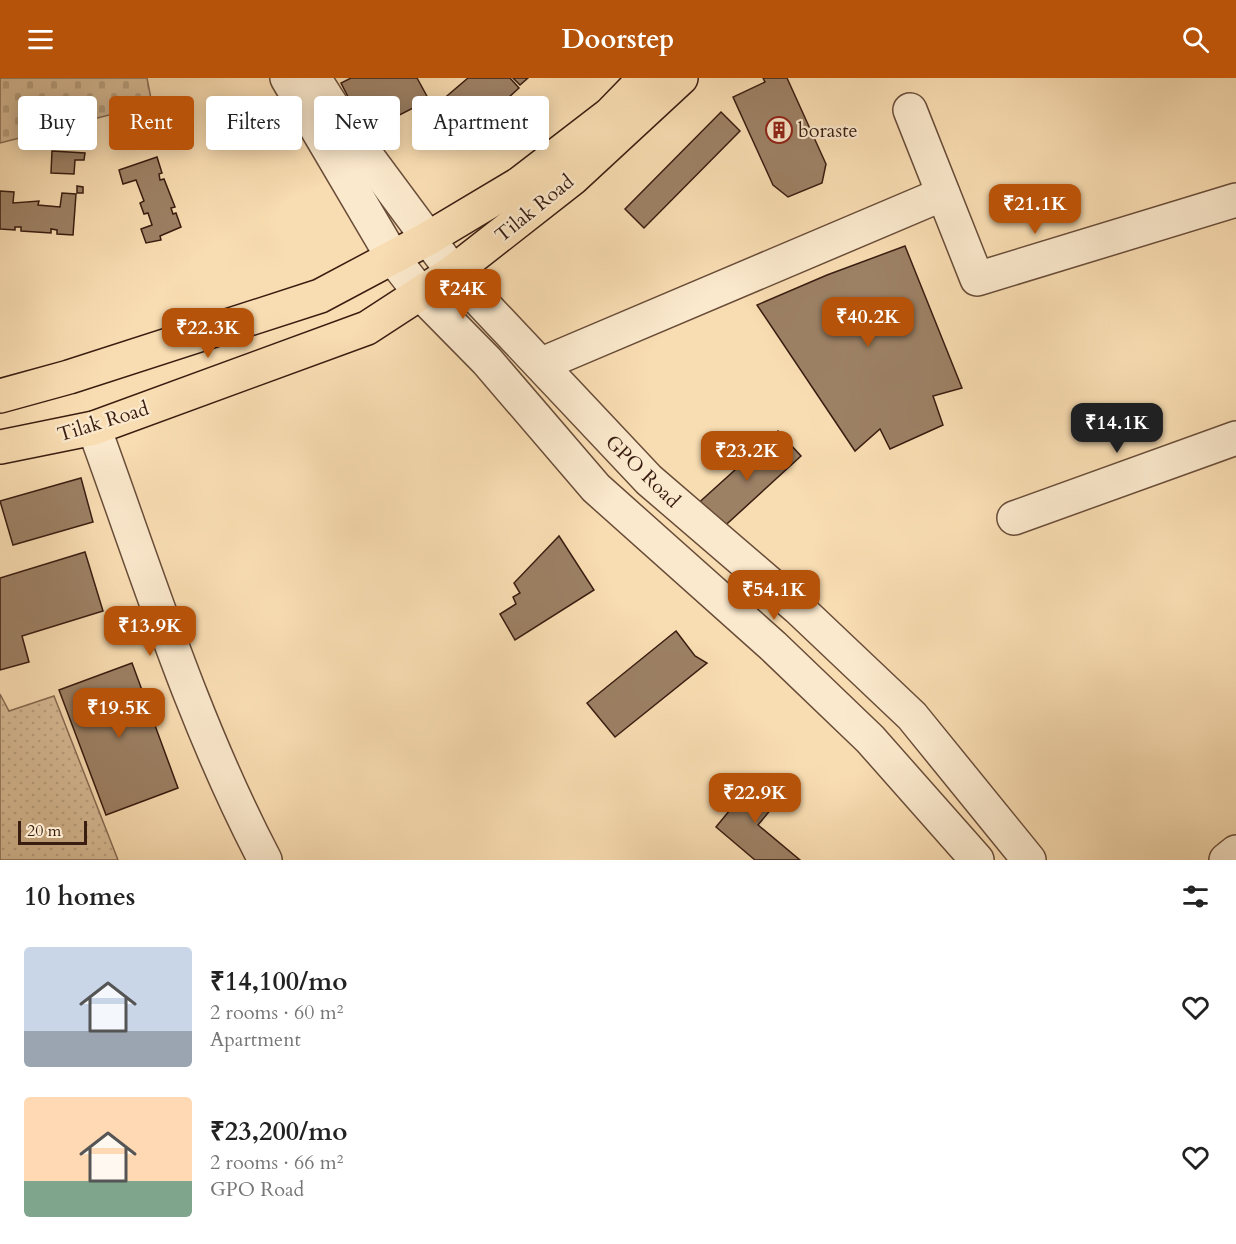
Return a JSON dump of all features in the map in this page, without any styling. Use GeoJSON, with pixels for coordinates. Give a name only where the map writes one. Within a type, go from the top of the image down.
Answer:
{"type":"FeatureCollection","features":[{"type":"Feature","properties":{"kind":"main road","name":"Tilak Road"},"geometry":{"type":"LineString","coordinates":[[0,396],[69,377],[320,296],[393,258],[519,184],[610,114],[645,78]]}},
{"type":"Feature","properties":{"kind":"main road","name":"Tilak Road"},"geometry":{"type":"LineString","coordinates":[[0,447],[94,428],[367,328],[453,273],[573,178],[681,78]]}},
{"type":"Feature","properties":{"kind":"street","name":"GPO Road"},"geometry":{"type":"LineString","coordinates":[[304,83],[344,125],[453,273],[542,364],[649,480],[798,608],[912,716],[1029,860]]}},
{"type":"Feature","properties":{"kind":"street","name":"GPO Road"},"geometry":{"type":"LineString","coordinates":[[304,83],[393,258],[421,294],[487,361],[596,488],[773,646],[870,740],[977,860]]}},
{"type":"Feature","properties":{"kind":"street"},"geometry":{"type":"LineString","coordinates":[[910,110],[977,279],[1236,200]]}},
{"type":"Feature","properties":{"kind":"street"},"geometry":{"type":"LineString","coordinates":[[542,364],[943,194]]}},
{"type":"Feature","properties":{"kind":"street"},"geometry":{"type":"LineString","coordinates":[[94,428],[197,712],[242,817],[265,860]]}},
{"type":"Feature","properties":{"kind":"street"},"geometry":{"type":"LineString","coordinates":[[1014,518],[1236,438]]}},
{"type":"Feature","properties":{"kind":"street"},"geometry":{"type":"LineString","coordinates":[[773,646],[798,608]]}},
{"type":"Feature","properties":{"kind":"street"},"geometry":{"type":"LineString","coordinates":[[1226,860],[1236,852]]}},
{"type":"Feature","properties":{"kind":"green space"},"geometry":{"type":"Polygon","coordinates":[[[0,78],[147,78],[150,96],[109,96],[109,115],[97,118],[97,96],[18,96],[18,138],[0,143],[0,78]]]}},
{"type":"Feature","properties":{"kind":"green space"},"geometry":{"type":"Polygon","coordinates":[[[0,694],[9,711],[54,696],[118,860],[0,860],[0,694]]]}},
{"type":"Feature","properties":{"kind":"building"},"geometry":{"type":"Polygon","coordinates":[[[351,78],[417,78],[427,96],[412,96],[412,109],[400,115],[400,96],[348,96],[341,83],[351,78]]]}},
{"type":"Feature","properties":{"kind":"building"},"geometry":{"type":"Polygon","coordinates":[[[468,78],[510,78],[519,88],[510,96],[447,96],[468,78]]]}},
{"type":"Feature","properties":{"kind":"building"},"geometry":{"type":"Polygon","coordinates":[[[513,78],[528,78],[520,85],[513,78]]]}},
{"type":"Feature","properties":{"kind":"building","name":"boraste"},"geometry":{"type":"Polygon","coordinates":[[[763,78],[787,78],[826,164],[822,183],[788,197],[773,185],[733,97],[765,82],[763,78]]]}},
{"type":"Feature","properties":{"kind":"building"},"geometry":{"type":"Polygon","coordinates":[[[721,112],[740,131],[644,228],[625,209],[721,112]]]}},
{"type":"Feature","properties":{"kind":"building"},"geometry":{"type":"Polygon","coordinates":[[[52,151],[85,153],[84,160],[75,160],[74,174],[51,173],[52,151]]]}},
{"type":"Feature","properties":{"kind":"building"},"geometry":{"type":"Polygon","coordinates":[[[157,157],[162,173],[159,174],[160,180],[164,179],[175,207],[171,208],[173,214],[176,213],[181,227],[160,236],[161,240],[146,243],[141,229],[152,225],[148,213],[144,214],[140,203],[144,201],[136,180],[123,184],[119,170],[157,157]]]}},
{"type":"Feature","properties":{"kind":"building"},"geometry":{"type":"Polygon","coordinates":[[[77,186],[83,187],[83,193],[77,193],[77,186]]]}},
{"type":"Feature","properties":{"kind":"building"},"geometry":{"type":"Polygon","coordinates":[[[0,191],[14,192],[13,203],[39,201],[38,205],[60,207],[62,193],[76,194],[73,235],[57,234],[57,230],[51,229],[51,233],[21,231],[21,227],[15,227],[15,230],[0,229],[0,191]]]}},
{"type":"Feature","properties":{"kind":"building"},"geometry":{"type":"Polygon","coordinates":[[[905,246],[962,388],[933,396],[943,425],[890,449],[880,429],[855,451],[757,305],[827,275],[905,246]]]}},
{"type":"Feature","properties":{"kind":"building"},"geometry":{"type":"Polygon","coordinates":[[[778,431],[801,456],[717,533],[694,507],[778,431]]]}},
{"type":"Feature","properties":{"kind":"building"},"geometry":{"type":"Polygon","coordinates":[[[81,478],[93,522],[13,545],[0,501],[81,478]]]}},
{"type":"Feature","properties":{"kind":"building"},"geometry":{"type":"Polygon","coordinates":[[[559,536],[594,590],[515,640],[500,614],[516,604],[513,597],[520,593],[514,583],[559,536]]]}},
{"type":"Feature","properties":{"kind":"building"},"geometry":{"type":"Polygon","coordinates":[[[85,552],[103,611],[22,636],[29,662],[0,670],[0,578],[85,552]]]}},
{"type":"Feature","properties":{"kind":"building"},"geometry":{"type":"Polygon","coordinates":[[[676,631],[695,656],[707,663],[615,737],[587,703],[676,631]]]}},
{"type":"Feature","properties":{"kind":"building"},"geometry":{"type":"Polygon","coordinates":[[[132,663],[178,788],[106,815],[59,690],[132,663]]]}},
{"type":"Feature","properties":{"kind":"building"},"geometry":{"type":"Polygon","coordinates":[[[758,776],[782,796],[758,825],[800,860],[755,860],[716,827],[758,776]]]}},
{"type":"Feature","properties":{"kind":"place","name":"boraste"},"geometry":{"type":"Point","coordinates":[779,130]}}]}
